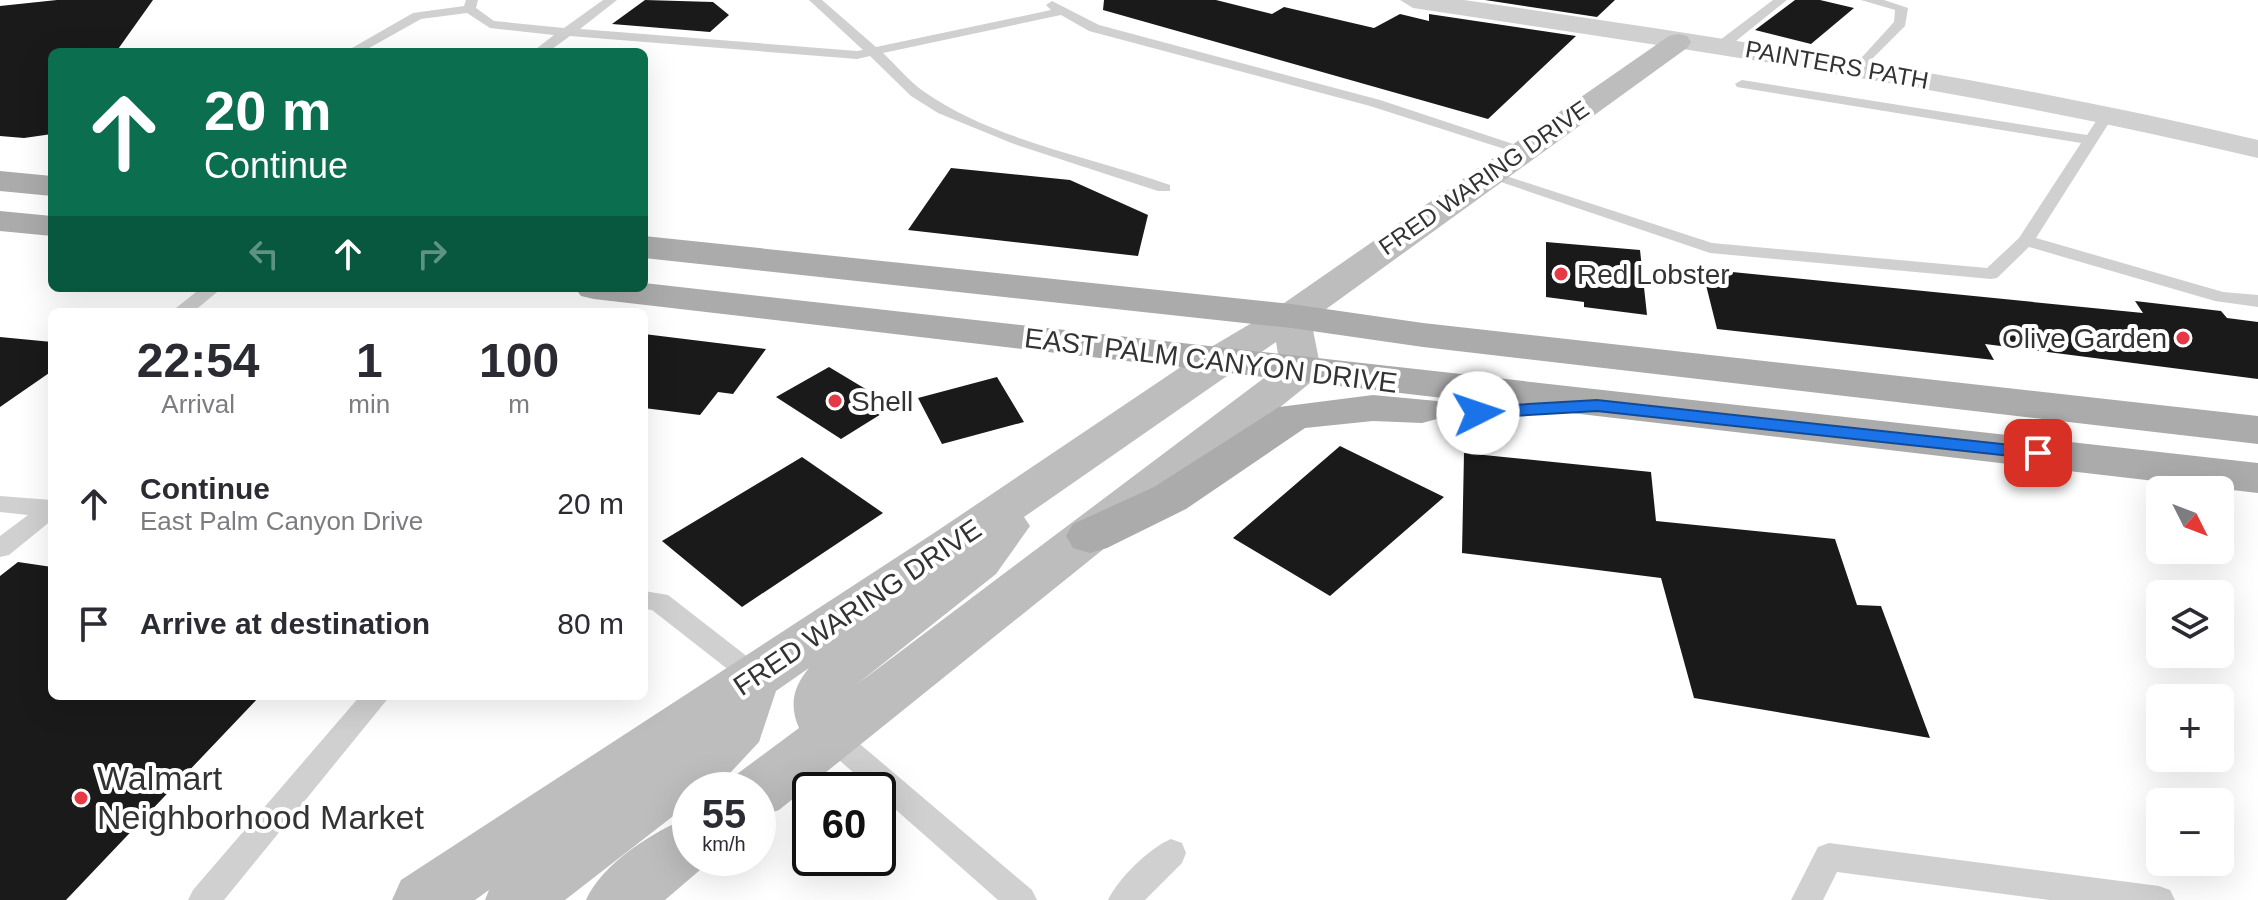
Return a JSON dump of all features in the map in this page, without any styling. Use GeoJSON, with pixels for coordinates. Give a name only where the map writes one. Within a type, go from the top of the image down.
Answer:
{"type":"FeatureCollection","features":[{"type":"Feature","properties":{"kind":"main road","name":"FRED WARING DRIVE"},"geometry":{"type":"LineString","coordinates":[[423,900],[1220,359],[1291,316],[1678,42]]}},
{"type":"Feature","properties":{"kind":"main road"},"geometry":{"type":"LineString","coordinates":[[0,181],[48,186]]}},
{"type":"Feature","properties":{"kind":"main road"},"geometry":{"type":"LineString","coordinates":[[0,221],[48,226]]}},
{"type":"Feature","properties":{"kind":"main road","name":"EAST PALM CANYON DRIVE"},"geometry":{"type":"LineString","coordinates":[[648,247],[1291,316],[1423,335],[2258,430]]}},
{"type":"Feature","properties":{"kind":"main road","name":"EAST PALM CANYON DRIVE"},"geometry":{"type":"LineString","coordinates":[[629,292],[1597,405],[2258,478]]}},
{"type":"Feature","properties":{"kind":"main road"},"geometry":{"type":"LineString","coordinates":[[776,778],[1301,370],[1291,316]]}},
{"type":"Feature","properties":{"kind":"main road"},"geometry":{"type":"LineString","coordinates":[[1090,536],[1170,498],[1294,416],[1373,408],[1478,413],[1597,405]]}},
{"type":"Feature","properties":{"kind":"main road"},"geometry":{"type":"LineString","coordinates":[[831,736],[819,710],[822,690],[840,667],[979,562],[1026,493]]}},
{"type":"Feature","properties":{"kind":"main road"},"geometry":{"type":"LineString","coordinates":[[516,900],[711,755],[739,726],[753,675]]}},
{"type":"Feature","properties":{"kind":"main road"},"geometry":{"type":"LineString","coordinates":[[617,900],[672,858]]}},
{"type":"Feature","properties":{"kind":"street","name":"PAINTERS PATH"},"geometry":{"type":"LineString","coordinates":[[1413,0],[1860,67],[2107,115],[2258,149]]}},
{"type":"Feature","properties":{"kind":"lane"},"geometry":{"type":"LineString","coordinates":[[545,48],[611,0]]}},
{"type":"Feature","properties":{"kind":"lane"},"geometry":{"type":"LineString","coordinates":[[815,0],[899,75],[905,86],[948,115],[1164,188]]}},
{"type":"Feature","properties":{"kind":"lane"},"geometry":{"type":"LineString","coordinates":[[1045,0],[1094,28],[1375,103],[1523,150]]}},
{"type":"Feature","properties":{"kind":"lane"},"geometry":{"type":"LineString","coordinates":[[1721,46],[1781,0]]}},
{"type":"Feature","properties":{"kind":"lane"},"geometry":{"type":"LineString","coordinates":[[1867,0],[1902,8],[1920,0]]}},
{"type":"Feature","properties":{"kind":"lane"},"geometry":{"type":"LineString","coordinates":[[359,48],[418,16],[471,4],[490,24],[857,55],[1062,11]]}},
{"type":"Feature","properties":{"kind":"lane"},"geometry":{"type":"LineString","coordinates":[[1860,67],[1900,23],[1902,8]]}},
{"type":"Feature","properties":{"kind":"lane"},"geometry":{"type":"LineString","coordinates":[[1742,84],[2091,140]]}},
{"type":"Feature","properties":{"kind":"lane"},"geometry":{"type":"LineString","coordinates":[[1488,175],[1710,248],[1991,274],[2026,241],[2107,115]]}},
{"type":"Feature","properties":{"kind":"lane"},"geometry":{"type":"LineString","coordinates":[[2026,241],[2222,297],[2258,301]]}},
{"type":"Feature","properties":{"kind":"lane"},"geometry":{"type":"LineString","coordinates":[[186,308],[208,292]]}},
{"type":"Feature","properties":{"kind":"lane"},"geometry":{"type":"LineString","coordinates":[[0,504],[48,509]]}},
{"type":"Feature","properties":{"kind":"lane"},"geometry":{"type":"LineString","coordinates":[[0,549],[48,511]]}},
{"type":"Feature","properties":{"kind":"lane"},"geometry":{"type":"LineString","coordinates":[[648,601],[659,602],[753,675]]}},
{"type":"Feature","properties":{"kind":"lane"},"geometry":{"type":"LineString","coordinates":[[204,900],[373,700]]}},
{"type":"Feature","properties":{"kind":"lane"},"geometry":{"type":"LineString","coordinates":[[831,736],[1021,900]]}},
{"type":"Feature","properties":{"kind":"lane"},"geometry":{"type":"LineString","coordinates":[[1124,900],[1171,853]]}},
{"type":"Feature","properties":{"kind":"lane"},"geometry":{"type":"LineString","coordinates":[[1807,900],[1829,857],[2159,900]]}},
{"type":"Feature","properties":{"kind":"building"},"geometry":{"type":"Polygon","coordinates":[[[57,0],[153,0],[119,48],[48,48],[48,135],[24,138],[0,136],[0,6],[57,0]]]}},
{"type":"Feature","properties":{"kind":"building"},"geometry":{"type":"Polygon","coordinates":[[[645,0],[713,2],[729,15],[710,32],[612,24],[645,0]]]}},
{"type":"Feature","properties":{"kind":"building"},"geometry":{"type":"Polygon","coordinates":[[[1104,0],[1216,0],[1272,14],[1284,7],[1374,28],[1400,14],[1429,21],[1429,14],[1576,36],[1488,119],[1103,10],[1104,0]]]}},
{"type":"Feature","properties":{"kind":"building"},"geometry":{"type":"Polygon","coordinates":[[[1485,0],[1615,0],[1597,17],[1485,0]]]}},
{"type":"Feature","properties":{"kind":"building"},"geometry":{"type":"Polygon","coordinates":[[[1795,0],[1820,0],[1854,8],[1811,44],[1755,30],[1795,0]]]}},
{"type":"Feature","properties":{"kind":"building"},"geometry":{"type":"Polygon","coordinates":[[[951,168],[1070,180],[1148,215],[1138,256],[908,230],[951,168]]]}},
{"type":"Feature","properties":{"kind":"building"},"geometry":{"type":"Polygon","coordinates":[[[1546,242],[1640,250],[1647,315],[1584,307],[1584,302],[1546,297],[1546,242]]]}},
{"type":"Feature","properties":{"kind":"building"},"geometry":{"type":"Polygon","coordinates":[[[1702,269],[2143,313],[2135,301],[2221,311],[2227,318],[2258,322],[2258,379],[1985,344],[1994,360],[1717,329],[1702,269]]]}},
{"type":"Feature","properties":{"kind":"building"},"geometry":{"type":"Polygon","coordinates":[[[648,334],[766,349],[733,394],[718,392],[700,415],[648,408],[648,334]]]}},
{"type":"Feature","properties":{"kind":"building"},"geometry":{"type":"Polygon","coordinates":[[[0,337],[48,342],[48,374],[0,407],[0,337]]]}},
{"type":"Feature","properties":{"kind":"building","name":"Shell"},"geometry":{"type":"Polygon","coordinates":[[[829,367],[894,406],[841,439],[776,397],[829,367]]]}},
{"type":"Feature","properties":{"kind":"building"},"geometry":{"type":"Polygon","coordinates":[[[997,377],[1024,422],[942,444],[918,398],[997,377]]]}},
{"type":"Feature","properties":{"kind":"building"},"geometry":{"type":"Polygon","coordinates":[[[1340,446],[1444,497],[1330,596],[1233,538],[1340,446]]]}},
{"type":"Feature","properties":{"kind":"building"},"geometry":{"type":"Polygon","coordinates":[[[1464,453],[1651,472],[1656,521],[1835,539],[1857,605],[1881,606],[1930,738],[1694,698],[1661,578],[1462,553],[1464,453]]]}},
{"type":"Feature","properties":{"kind":"building"},"geometry":{"type":"Polygon","coordinates":[[[802,457],[883,513],[742,607],[662,541],[802,457]]]}},
{"type":"Feature","properties":{"kind":"building","name":"Walmart Neighborhood Market"},"geometry":{"type":"Polygon","coordinates":[[[18,562],[48,566],[48,700],[256,700],[66,900],[0,900],[0,576],[18,562]]]}},
{"type":"Feature","properties":{"kind":"place","name":"Red Lobster"},"geometry":{"type":"Point","coordinates":[1561,274]}},
{"type":"Feature","properties":{"kind":"place","name":"Olive Garden"},"geometry":{"type":"Point","coordinates":[2183,338]}},
{"type":"Feature","properties":{"kind":"place","name":"Shell"},"geometry":{"type":"Point","coordinates":[835,401]}},
{"type":"Feature","properties":{"kind":"place","name":"Walmart Neighborhood Market"},"geometry":{"type":"Point","coordinates":[81,798]}},
{"type":"Feature","properties":{"kind":"route"},"geometry":{"type":"LineString","coordinates":[[1478,413],[1597,405],[2038,453]]}}]}
